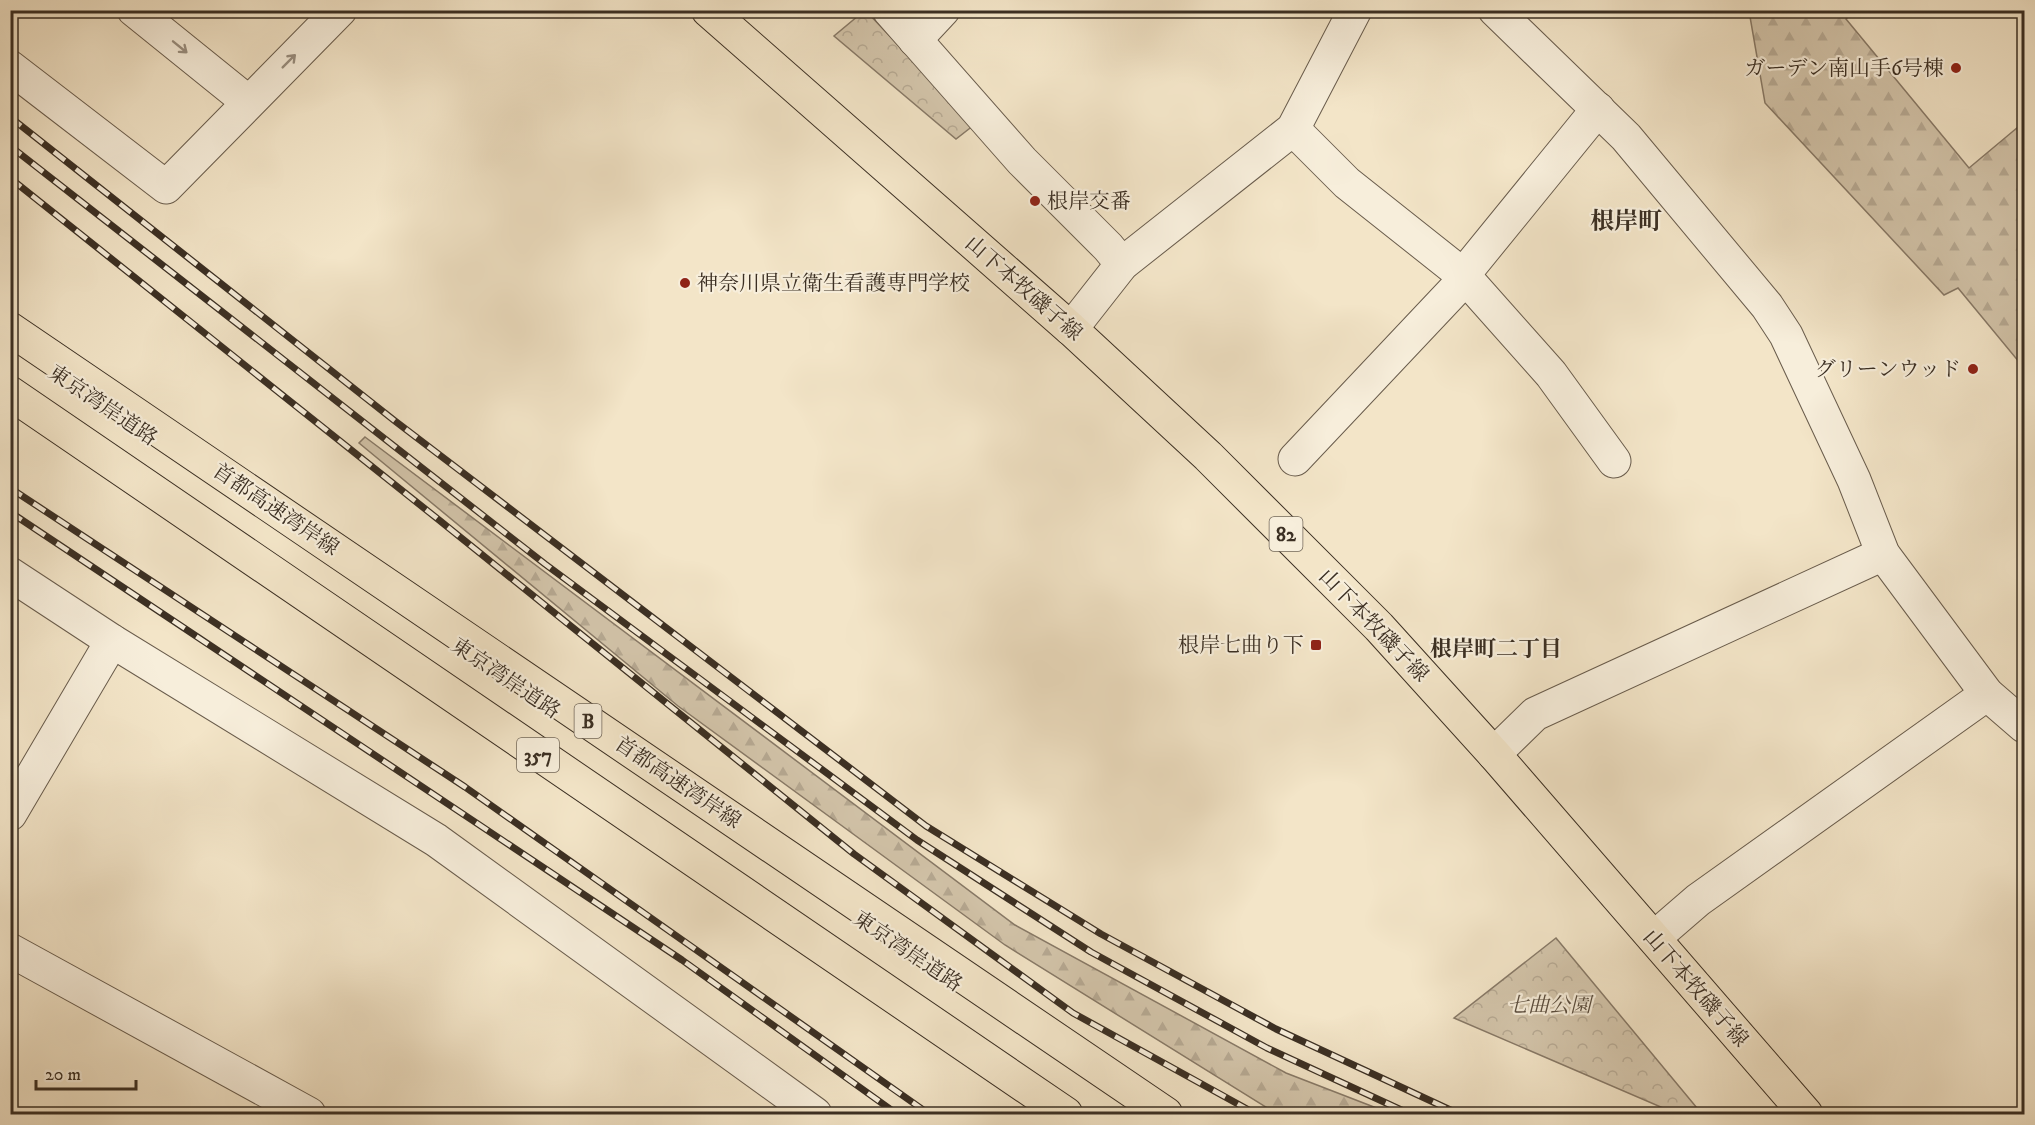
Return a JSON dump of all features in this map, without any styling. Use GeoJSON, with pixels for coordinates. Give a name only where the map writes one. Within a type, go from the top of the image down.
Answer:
{"type":"FeatureCollection","features":[{"type":"Feature","properties":{"kind":"main road","name":"山下本牧磯子線"},"geometry":{"type":"LineString","coordinates":[[708,10],[1071,329],[1208,456],[1379,627],[1494,754],[1806,1114]]}},
{"type":"Feature","properties":{"kind":"main road","name":"首都高速湾岸線"},"geometry":{"type":"LineString","coordinates":[[10,329],[1166,1114]]}},
{"type":"Feature","properties":{"kind":"main road","name":"東京湾岸道路"},"geometry":{"type":"LineString","coordinates":[[10,343],[1150,1114]]}},
{"type":"Feature","properties":{"kind":"main road","name":"東京湾岸道路"},"geometry":{"type":"LineString","coordinates":[[10,393],[1066,1114]]}},
{"type":"Feature","properties":{"kind":"main road"},"geometry":{"type":"LineString","coordinates":[[10,408],[1051,1114]]}},
{"type":"Feature","properties":{"kind":"street"},"geometry":{"type":"LineString","coordinates":[[134,10],[248,102]]}},
{"type":"Feature","properties":{"kind":"street"},"geometry":{"type":"LineString","coordinates":[[889,10],[1022,161],[1122,264]]}},
{"type":"Feature","properties":{"kind":"street"},"geometry":{"type":"LineString","coordinates":[[915,39],[943,10]]}},
{"type":"Feature","properties":{"kind":"street"},"geometry":{"type":"LineString","coordinates":[[1071,329],[1122,264],[1293,129],[1355,10]]}},
{"type":"Feature","properties":{"kind":"street"},"geometry":{"type":"LineString","coordinates":[[1495,10],[1626,137],[1767,306],[1786,335],[1854,480],[1883,554],[1987,694],[2025,726]]}},
{"type":"Feature","properties":{"kind":"street"},"geometry":{"type":"LineString","coordinates":[[10,67],[165,187],[248,102],[326,14]]}},
{"type":"Feature","properties":{"kind":"street"},"geometry":{"type":"LineString","coordinates":[[1295,459],[1462,282],[1463,275],[1598,109]]}},
{"type":"Feature","properties":{"kind":"street"},"geometry":{"type":"LineString","coordinates":[[1293,129],[1347,183],[1463,275],[1551,374],[1614,461]]}},
{"type":"Feature","properties":{"kind":"street"},"geometry":{"type":"LineString","coordinates":[[1494,754],[1535,714],[1883,554]]}},
{"type":"Feature","properties":{"kind":"street"},"geometry":{"type":"LineString","coordinates":[[10,574],[112,641],[436,840],[816,1114]]}},
{"type":"Feature","properties":{"kind":"street"},"geometry":{"type":"LineString","coordinates":[[10,814],[23,766],[112,641]]}},
{"type":"Feature","properties":{"kind":"street"},"geometry":{"type":"LineString","coordinates":[[1654,938],[1698,900],[1987,694]]}},
{"type":"Feature","properties":{"kind":"street"},"geometry":{"type":"LineString","coordinates":[[10,950],[309,1114]]}},
{"type":"Feature","properties":{"kind":"green space"},"geometry":{"type":"Polygon","coordinates":[[[864,11],[974,125],[956,139],[834,36],[864,11]]]}},
{"type":"Feature","properties":{"kind":"green space"},"geometry":{"type":"Polygon","coordinates":[[[1749,11],[1854,11],[1846,19],[1969,168],[2024,122],[2024,368],[1958,288],[1944,295],[1765,103],[1749,11]]]}},
{"type":"Feature","properties":{"kind":"green space"},"geometry":{"type":"Polygon","coordinates":[[[365,437],[1015,925],[1286,1073],[1392,1114],[1277,1114],[1005,945],[678,706],[359,443],[365,437]]]}},
{"type":"Feature","properties":{"kind":"green space","name":"七曲公園"},"geometry":{"type":"Polygon","coordinates":[[[1556,938],[1702,1114],[1677,1114],[1454,1018],[1556,938]]]}},
{"type":"Feature","properties":{"kind":"railway"},"geometry":{"type":"LineString","coordinates":[[10,117],[395,421],[926,826],[1101,934],[1276,1029],[1459,1114]]}},
{"type":"Feature","properties":{"kind":"railway"},"geometry":{"type":"LineString","coordinates":[[10,146],[545,564],[917,840],[1091,952],[1267,1048],[1410,1114]]}},
{"type":"Feature","properties":{"kind":"railway"},"geometry":{"type":"LineString","coordinates":[[10,178],[854,854],[1073,1013],[1256,1114]]}},
{"type":"Feature","properties":{"kind":"railway"},"geometry":{"type":"LineString","coordinates":[[10,488],[465,787],[929,1114]]}},
{"type":"Feature","properties":{"kind":"railway"},"geometry":{"type":"LineString","coordinates":[[10,512],[682,960],[897,1114]]}},
{"type":"Feature","properties":{"kind":"place","name":"ガーデン南山手6号棟"},"geometry":{"type":"Point","coordinates":[1956,68]}},
{"type":"Feature","properties":{"kind":"place","name":"根岸交番"},"geometry":{"type":"Point","coordinates":[1035,201]}},
{"type":"Feature","properties":{"kind":"place","name":"神奈川県立衛生看護専門学校"},"geometry":{"type":"Point","coordinates":[685,283]}},
{"type":"Feature","properties":{"kind":"place","name":"グリーンウッド"},"geometry":{"type":"Point","coordinates":[1973,369]}},
{"type":"Feature","properties":{"kind":"place","name":"根岸七曲り下"},"geometry":{"type":"Point","coordinates":[1316,645]}},
{"type":"Feature","properties":{"kind":"district","name":"根岸町"},"geometry":{"type":"Point","coordinates":[1626,221]}},
{"type":"Feature","properties":{"kind":"district","name":"根岸町二丁目"},"geometry":{"type":"Point","coordinates":[1496,648]}}]}
